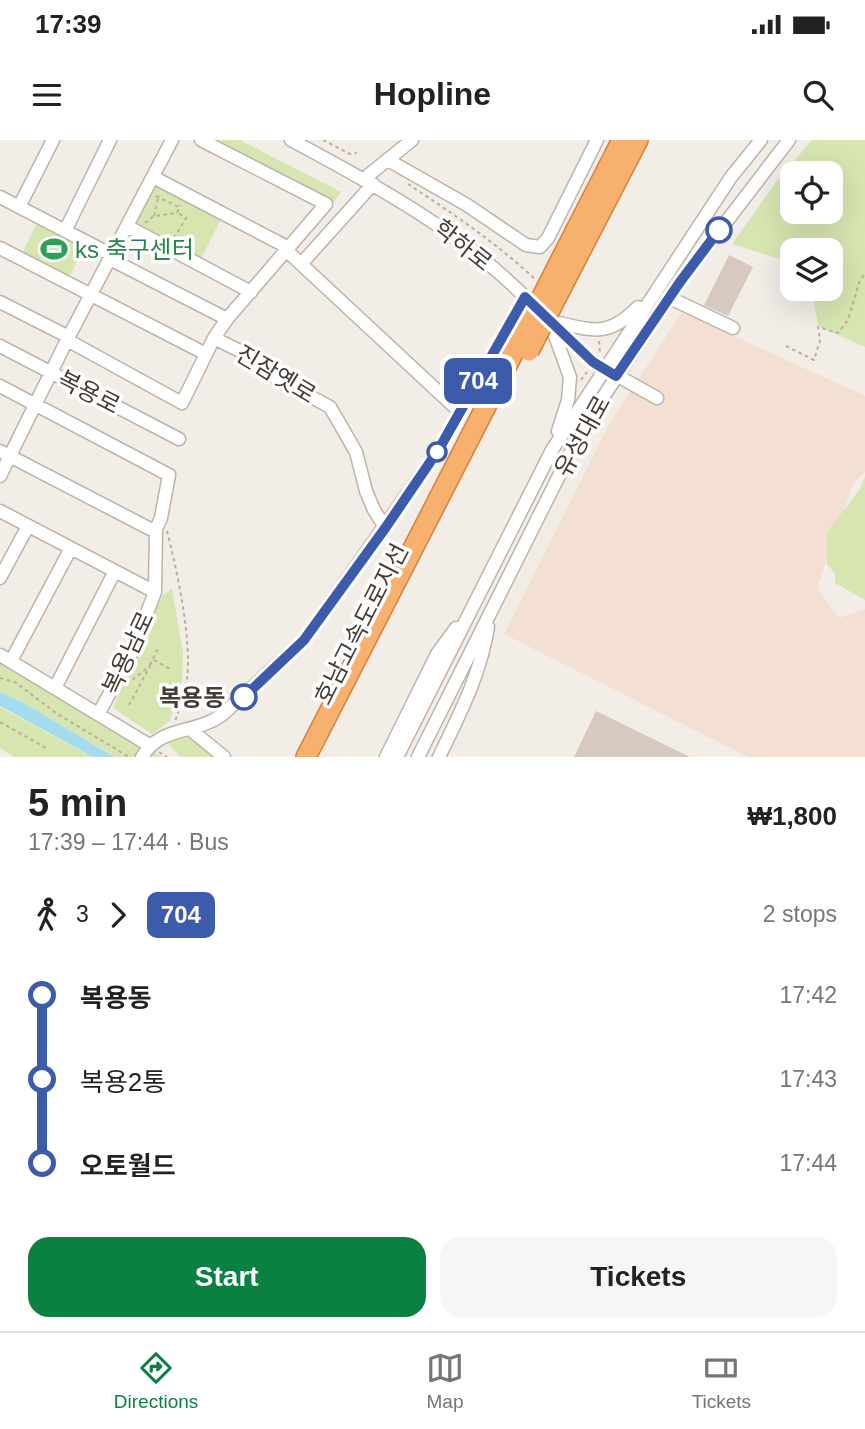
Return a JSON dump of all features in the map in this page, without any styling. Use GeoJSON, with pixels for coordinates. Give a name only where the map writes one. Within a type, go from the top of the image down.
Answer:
{"type":"FeatureCollection","features":[{"type":"Feature","properties":{"kind":"highway","name":"호남고속도로지선"},"geometry":{"type":"LineString","coordinates":[[320,757],[561,273],[622,140]]}},
{"type":"Feature","properties":{"kind":"highway","name":"호남고속도로지선"},"geometry":{"type":"LineString","coordinates":[[561,273],[638,140]]}},
{"type":"Feature","properties":{"kind":"highway","name":"호남고속도로지선"},"geometry":{"type":"LineString","coordinates":[[306,757],[524,346]]}},
{"type":"Feature","properties":{"kind":"street"},"geometry":{"type":"LineString","coordinates":[[19,207],[53,140]]}},
{"type":"Feature","properties":{"kind":"street"},"geometry":{"type":"LineString","coordinates":[[65,231],[110,140]]}},
{"type":"Feature","properties":{"kind":"street"},"geometry":{"type":"LineString","coordinates":[[0,476],[5,454],[36,405],[172,140]]}},
{"type":"Feature","properties":{"kind":"street"},"geometry":{"type":"LineString","coordinates":[[0,302],[65,335],[67,340],[183,403],[214,338],[227,319],[326,204],[201,140]]}},
{"type":"Feature","properties":{"kind":"street"},"geometry":{"type":"LineString","coordinates":[[301,264],[369,181],[412,140]]}},
{"type":"Feature","properties":{"kind":"street"},"geometry":{"type":"LineString","coordinates":[[388,160],[467,205],[526,245],[540,247],[548,238],[597,140]]}},
{"type":"Feature","properties":{"kind":"street"},"geometry":{"type":"LineString","coordinates":[[731,177],[751,140]]}},
{"type":"Feature","properties":{"kind":"street","name":"유성대로"},"geometry":{"type":"LineString","coordinates":[[397,757],[552,450],[731,177],[761,140]]}},
{"type":"Feature","properties":{"kind":"street","name":"유성대로"},"geometry":{"type":"LineString","coordinates":[[418,757],[585,424],[670,298],[789,140]]}},
{"type":"Feature","properties":{"kind":"street","name":"학하로"},"geometry":{"type":"LineString","coordinates":[[298,142],[411,206],[470,248],[593,362],[657,398]]}},
{"type":"Feature","properties":{"kind":"street"},"geometry":{"type":"LineString","coordinates":[[153,177],[288,249],[460,412]]}},
{"type":"Feature","properties":{"kind":"street"},"geometry":{"type":"LineString","coordinates":[[0,197],[108,253],[110,259],[227,319]]}},
{"type":"Feature","properties":{"kind":"street"},"geometry":{"type":"LineString","coordinates":[[127,226],[251,292]]}},
{"type":"Feature","properties":{"kind":"street"},"geometry":{"type":"LineString","coordinates":[[0,248],[206,355]]}},
{"type":"Feature","properties":{"kind":"street"},"geometry":{"type":"LineString","coordinates":[[549,321],[603,331],[626,320],[662,280]]}},
{"type":"Feature","properties":{"kind":"street"},"geometry":{"type":"LineString","coordinates":[[146,751],[170,732],[191,730],[222,715],[304,640],[439,449],[525,297]]}},
{"type":"Feature","properties":{"kind":"street"},"geometry":{"type":"LineString","coordinates":[[670,298],[733,328]]}},
{"type":"Feature","properties":{"kind":"street"},"geometry":{"type":"LineString","coordinates":[[549,321],[570,377],[568,400],[552,450]]}},
{"type":"Feature","properties":{"kind":"street","name":"진잠옛로"},"geometry":{"type":"LineString","coordinates":[[214,338],[242,352],[271,375],[330,407],[356,452],[366,491],[374,510],[386,527]]}},
{"type":"Feature","properties":{"kind":"street","name":"복용로"},"geometry":{"type":"LineString","coordinates":[[0,346],[179,439]]}},
{"type":"Feature","properties":{"kind":"street"},"geometry":{"type":"LineString","coordinates":[[0,386],[169,475],[156,531],[155,592],[0,511]]}},
{"type":"Feature","properties":{"kind":"street"},"geometry":{"type":"LineString","coordinates":[[5,454],[156,531]]}},
{"type":"Feature","properties":{"kind":"street"},"geometry":{"type":"LineString","coordinates":[[0,578],[28,526]]}},
{"type":"Feature","properties":{"kind":"street","name":"복용남로"},"geometry":{"type":"LineString","coordinates":[[71,548],[6,658],[99,713],[146,751]]}},
{"type":"Feature","properties":{"kind":"street","name":"복용남로"},"geometry":{"type":"LineString","coordinates":[[55,688],[115,571]]}},
{"type":"Feature","properties":{"kind":"street"},"geometry":{"type":"LineString","coordinates":[[386,757],[437,654],[482,590]]}},
{"type":"Feature","properties":{"kind":"street","name":"복용남로"},"geometry":{"type":"LineString","coordinates":[[99,713],[132,652],[155,592]]}},
{"type":"Feature","properties":{"kind":"street"},"geometry":{"type":"LineString","coordinates":[[439,757],[475,682],[483,657],[490,615]]}},
{"type":"Feature","properties":{"kind":"street"},"geometry":{"type":"LineString","coordinates":[[191,730],[224,757]]}},
{"type":"Feature","properties":{"kind":"path"},"geometry":{"type":"LineString","coordinates":[[323,140],[350,154],[357,153]]}},
{"type":"Feature","properties":{"kind":"path"},"geometry":{"type":"LineString","coordinates":[[407,184],[478,230],[536,280]]}},
{"type":"Feature","properties":{"kind":"path"},"geometry":{"type":"LineString","coordinates":[[149,192],[179,207]]}},
{"type":"Feature","properties":{"kind":"path"},"geometry":{"type":"LineString","coordinates":[[154,216],[158,197]]}},
{"type":"Feature","properties":{"kind":"path"},"geometry":{"type":"LineString","coordinates":[[177,213],[183,197]]}},
{"type":"Feature","properties":{"kind":"path"},"geometry":{"type":"LineString","coordinates":[[142,229],[148,219],[154,216],[177,213],[186,218],[171,244]]}},
{"type":"Feature","properties":{"kind":"path"},"geometry":{"type":"LineString","coordinates":[[786,346],[814,360],[820,341],[818,327],[838,332],[848,320],[860,280],[865,274]]}},
{"type":"Feature","properties":{"kind":"path"},"geometry":{"type":"LineString","coordinates":[[598,335],[601,351]]}},
{"type":"Feature","properties":{"kind":"path"},"geometry":{"type":"LineString","coordinates":[[581,380],[585,375]]}},
{"type":"Feature","properties":{"kind":"path"},"geometry":{"type":"LineString","coordinates":[[161,518],[166,526],[172,550],[187,651],[187,679],[170,732]]}},
{"type":"Feature","properties":{"kind":"path"},"geometry":{"type":"LineString","coordinates":[[129,705],[159,646]]}},
{"type":"Feature","properties":{"kind":"path"},"geometry":{"type":"LineString","coordinates":[[153,659],[170,669]]}},
{"type":"Feature","properties":{"kind":"path"},"geometry":{"type":"LineString","coordinates":[[121,689],[150,666]]}},
{"type":"Feature","properties":{"kind":"path"},"geometry":{"type":"LineString","coordinates":[[0,678],[15,682],[46,706],[129,757]]}},
{"type":"Feature","properties":{"kind":"path"},"geometry":{"type":"LineString","coordinates":[[67,718],[70,712]]}},
{"type":"Feature","properties":{"kind":"path"},"geometry":{"type":"LineString","coordinates":[[0,722],[46,748]]}},
{"type":"Feature","properties":{"kind":"shaded area"},"geometry":{"type":"Polygon","coordinates":[[[682,312],[865,396],[865,472],[853,484],[817,588],[839,618],[865,609],[865,757],[748,757],[504,634],[609,424],[682,312]]]}},
{"type":"Feature","properties":{"kind":"green space"},"geometry":{"type":"Polygon","coordinates":[[[214,140],[240,140],[341,192],[334,202],[214,140]]]}},
{"type":"Feature","properties":{"kind":"green space"},"geometry":{"type":"Polygon","coordinates":[[[812,140],[865,140],[865,347],[818,326],[814,301],[843,301],[843,238],[780,238],[780,259],[732,244],[780,178],[780,224],[843,224],[843,161],[794,161],[812,140]]]}},
{"type":"Feature","properties":{"kind":"green space"},"geometry":{"type":"Polygon","coordinates":[[[159,185],[222,217],[201,259],[137,226],[135,220],[152,187],[159,185]]]}},
{"type":"Feature","properties":{"kind":"green space","name":"ks 축구센터"},"geometry":{"type":"Polygon","coordinates":[[[38,221],[85,245],[69,278],[22,253],[38,221]]]}},
{"type":"Feature","properties":{"kind":"green space"},"geometry":{"type":"Polygon","coordinates":[[[865,477],[865,600],[835,583],[835,573],[827,565],[827,533],[859,490],[865,477]]]}},
{"type":"Feature","properties":{"kind":"green space"},"geometry":{"type":"Polygon","coordinates":[[[172,589],[183,652],[182,680],[170,721],[152,734],[113,708],[163,595],[172,589]]]}},
{"type":"Feature","properties":{"kind":"green space"},"geometry":{"type":"Polygon","coordinates":[[[0,662],[163,757],[116,757],[24,703],[0,692],[0,662]]]}},
{"type":"Feature","properties":{"kind":"green space"},"geometry":{"type":"Polygon","coordinates":[[[0,707],[92,757],[14,757],[0,748],[0,707]]]}},
{"type":"Feature","properties":{"kind":"green space"},"geometry":{"type":"Polygon","coordinates":[[[189,734],[218,757],[181,757],[168,744],[172,737],[189,734]]]}},
{"type":"Feature","properties":{"kind":"water"},"geometry":{"type":"Polygon","coordinates":[[[0,692],[24,703],[115,757],[93,757],[0,706],[0,692]]]}},
{"type":"Feature","properties":{"kind":"building"},"geometry":{"type":"Polygon","coordinates":[[[729,255],[753,267],[728,316],[704,305],[729,255]]]}},
{"type":"Feature","properties":{"kind":"building"},"geometry":{"type":"Polygon","coordinates":[[[596,711],[690,757],[574,757],[596,711]]]}},
{"type":"Feature","properties":{"kind":"bus line","name":"704"},"geometry":{"type":"LineString","coordinates":[[244,697],[304,640],[386,527],[439,449],[525,297],[593,362],[616,376],[719,230]]}},
{"type":"Feature","properties":{"kind":"place","name":"ks 축구센터"},"geometry":{"type":"Point","coordinates":[54,249]}},
{"type":"Feature","properties":{"kind":"place","name":"복용동"},"geometry":{"type":"Point","coordinates":[244,697]}}]}
